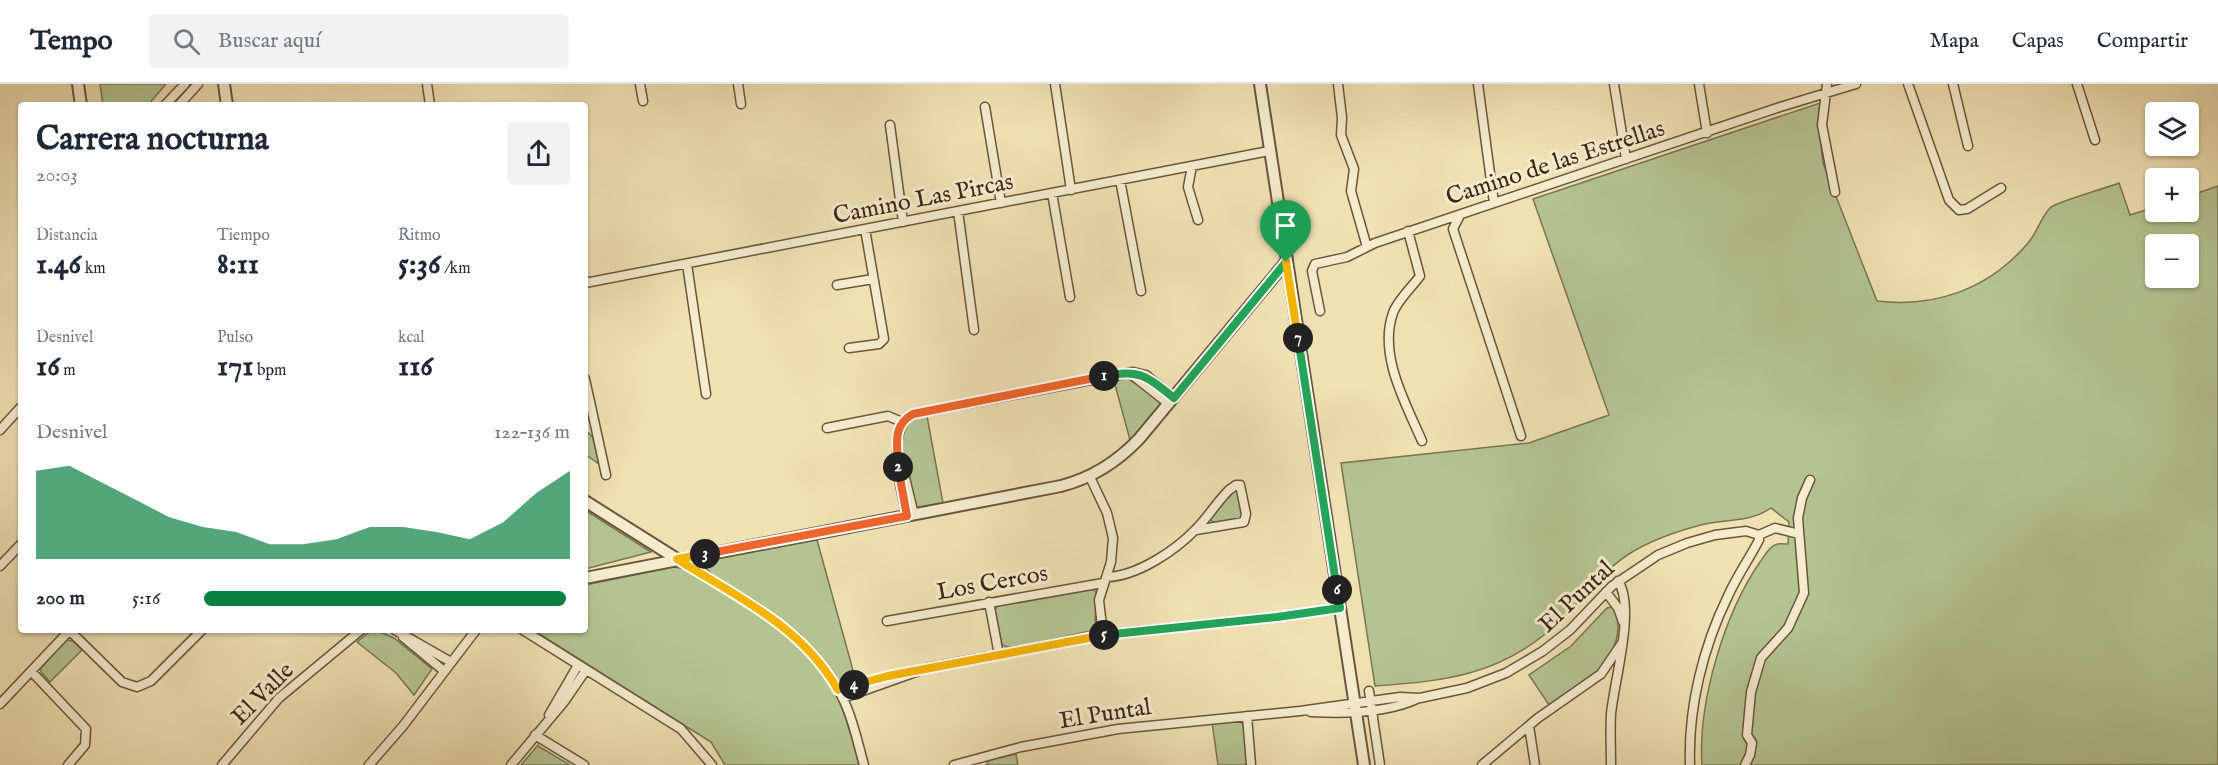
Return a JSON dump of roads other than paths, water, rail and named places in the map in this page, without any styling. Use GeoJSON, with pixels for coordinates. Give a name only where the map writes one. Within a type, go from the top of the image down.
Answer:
{"type":"FeatureCollection","features":[{"type":"Feature","properties":{"kind":"street"},"geometry":{"type":"LineString","coordinates":[[78,84],[81,102]]}},
{"type":"Feature","properties":{"kind":"street"},"geometry":{"type":"LineString","coordinates":[[168,102],[185,84]]}},
{"type":"Feature","properties":{"kind":"street"},"geometry":{"type":"LineString","coordinates":[[182,102],[198,84]]}},
{"type":"Feature","properties":{"kind":"street"},"geometry":{"type":"LineString","coordinates":[[224,84],[227,102]]}},
{"type":"Feature","properties":{"kind":"street"},"geometry":{"type":"LineString","coordinates":[[427,84],[430,102]]}},
{"type":"Feature","properties":{"kind":"street"},"geometry":{"type":"LineString","coordinates":[[640,84],[643,101]]}},
{"type":"Feature","properties":{"kind":"street"},"geometry":{"type":"LineString","coordinates":[[738,84],[741,104]]}},
{"type":"Feature","properties":{"kind":"street"},"geometry":{"type":"LineString","coordinates":[[1055,84],[1071,190]]}},
{"type":"Feature","properties":{"kind":"street"},"geometry":{"type":"LineString","coordinates":[[1260,84],[1364,765]]}},
{"type":"Feature","properties":{"kind":"street"},"geometry":{"type":"LineString","coordinates":[[1338,84],[1342,118],[1341,135],[1353,169],[1352,191],[1367,247]]}},
{"type":"Feature","properties":{"kind":"street"},"geometry":{"type":"LineString","coordinates":[[1478,84],[1494,203]]}},
{"type":"Feature","properties":{"kind":"street"},"geometry":{"type":"LineString","coordinates":[[1614,84],[1626,159]]}},
{"type":"Feature","properties":{"kind":"street"},"geometry":{"type":"LineString","coordinates":[[1699,84],[1707,133]]}},
{"type":"Feature","properties":{"kind":"street"},"geometry":{"type":"LineString","coordinates":[[1827,84],[1822,125],[1835,192]]}},
{"type":"Feature","properties":{"kind":"street","name":"Camino de las Estrellas"},"geometry":{"type":"LineString","coordinates":[[1320,311],[1311,271],[1314,265],[1347,257],[1408,231],[1780,107],[1856,84]]}},
{"type":"Feature","properties":{"kind":"street"},"geometry":{"type":"LineString","coordinates":[[1908,84],[1949,200],[1954,207],[1959,210],[1967,209],[2001,188]]}},
{"type":"Feature","properties":{"kind":"street"},"geometry":{"type":"LineString","coordinates":[[1953,84],[1968,146]]}},
{"type":"Feature","properties":{"kind":"street"},"geometry":{"type":"LineString","coordinates":[[2077,84],[2095,140]]}},
{"type":"Feature","properties":{"kind":"street"},"geometry":{"type":"LineString","coordinates":[[985,107],[1001,203]]}},
{"type":"Feature","properties":{"kind":"street"},"geometry":{"type":"LineString","coordinates":[[890,125],[903,222]]}},
{"type":"Feature","properties":{"kind":"street","name":"Camino Las Pircas"},"geometry":{"type":"LineString","coordinates":[[588,282],[1269,152]]}},
{"type":"Feature","properties":{"kind":"street"},"geometry":{"type":"LineString","coordinates":[[1192,166],[1188,187],[1198,220]]}},
{"type":"Feature","properties":{"kind":"street"},"geometry":{"type":"LineString","coordinates":[[1120,180],[1141,291]]}},
{"type":"Feature","properties":{"kind":"street"},"geometry":{"type":"LineString","coordinates":[[1052,193],[1070,297]]}},
{"type":"Feature","properties":{"kind":"street"},"geometry":{"type":"LineString","coordinates":[[958,211],[974,330]]}},
{"type":"Feature","properties":{"kind":"street"},"geometry":{"type":"LineString","coordinates":[[1460,215],[1453,229],[1521,436]]}},
{"type":"Feature","properties":{"kind":"street"},"geometry":{"type":"LineString","coordinates":[[849,348],[875,345],[884,339],[865,229]]}},
{"type":"Feature","properties":{"kind":"street"},"geometry":{"type":"LineString","coordinates":[[1408,231],[1420,276],[1393,313],[1390,345],[1396,380],[1422,441]]}},
{"type":"Feature","properties":{"kind":"street"},"geometry":{"type":"LineString","coordinates":[[588,577],[1061,486],[1090,477],[1126,452],[1286,262]]}},
{"type":"Feature","properties":{"kind":"street"},"geometry":{"type":"LineString","coordinates":[[687,264],[706,394]]}},
{"type":"Feature","properties":{"kind":"street"},"geometry":{"type":"LineString","coordinates":[[837,285],[873,279]]}},
{"type":"Feature","properties":{"kind":"street"},"geometry":{"type":"LineString","coordinates":[[910,515],[897,434],[902,422],[917,412],[1128,372],[1146,375],[1171,401]]}},
{"type":"Feature","properties":{"kind":"street"},"geometry":{"type":"LineString","coordinates":[[588,393],[606,475]]}},
{"type":"Feature","properties":{"kind":"street"},"geometry":{"type":"LineString","coordinates":[[0,430],[18,410]]}},
{"type":"Feature","properties":{"kind":"street"},"geometry":{"type":"LineString","coordinates":[[827,428],[888,416],[902,422]]}},
{"type":"Feature","properties":{"kind":"street"},"geometry":{"type":"LineString","coordinates":[[588,426],[595,422]]}},
{"type":"Feature","properties":{"kind":"street"},"geometry":{"type":"LineString","coordinates":[[1090,477],[1107,513],[1112,530],[1112,554],[1099,607],[1103,635]]}},
{"type":"Feature","properties":{"kind":"street"},"geometry":{"type":"LineString","coordinates":[[1745,765],[1752,743],[1747,735],[1751,692],[1761,658],[1788,628],[1804,593],[1799,534],[1802,498],[1810,480]]}},
{"type":"Feature","properties":{"kind":"street","name":"Los Cercos"},"geometry":{"type":"LineString","coordinates":[[888,621],[1120,576],[1142,566],[1196,530],[1229,490],[1240,485],[1246,514],[1244,522],[1196,530]]}},
{"type":"Feature","properties":{"kind":"street"},"geometry":{"type":"LineString","coordinates":[[588,503],[788,629],[814,654],[841,694],[864,765]]}},
{"type":"Feature","properties":{"kind":"street","name":"El Puntal"},"geometry":{"type":"LineString","coordinates":[[954,765],[979,762],[1021,747],[1118,729],[1355,707],[1370,700],[1420,698],[1477,685],[1516,668],[1558,640],[1618,581],[1648,560],[1687,543],[1732,533],[1752,532],[1759,535],[1775,528],[1799,534]]}},
{"type":"Feature","properties":{"kind":"street"},"geometry":{"type":"LineString","coordinates":[[1690,765],[1694,711],[1705,656],[1721,610],[1756,546],[1759,535]]}},
{"type":"Feature","properties":{"kind":"street"},"geometry":{"type":"LineString","coordinates":[[0,566],[18,547]]}},
{"type":"Feature","properties":{"kind":"street"},"geometry":{"type":"LineString","coordinates":[[1611,765],[1611,724],[1622,643],[1625,597],[1618,581]]}},
{"type":"Feature","properties":{"kind":"street"},"geometry":{"type":"LineString","coordinates":[[1606,592],[1618,608],[1623,625]]}},
{"type":"Feature","properties":{"kind":"street"},"geometry":{"type":"LineString","coordinates":[[989,602],[999,655]]}},
{"type":"Feature","properties":{"kind":"street"},"geometry":{"type":"LineString","coordinates":[[841,694],[908,674],[1103,635],[1277,617],[1340,608]]}},
{"type":"Feature","properties":{"kind":"street"},"geometry":{"type":"LineString","coordinates":[[0,704],[67,633]]}},
{"type":"Feature","properties":{"kind":"street"},"geometry":{"type":"LineString","coordinates":[[73,633],[122,682],[137,687],[151,681],[199,633]]}},
{"type":"Feature","properties":{"kind":"street","name":"El Valle"},"geometry":{"type":"LineString","coordinates":[[222,765],[279,698],[357,633]]}},
{"type":"Feature","properties":{"kind":"street"},"geometry":{"type":"LineString","coordinates":[[400,633],[444,671]]}},
{"type":"Feature","properties":{"kind":"street"},"geometry":{"type":"LineString","coordinates":[[401,633],[451,662]]}},
{"type":"Feature","properties":{"kind":"street"},"geometry":{"type":"LineString","coordinates":[[369,765],[403,726],[474,633]]}},
{"type":"Feature","properties":{"kind":"street"},"geometry":{"type":"LineString","coordinates":[[528,633],[681,729],[712,765]]}},
{"type":"Feature","properties":{"kind":"street"},"geometry":{"type":"LineString","coordinates":[[1482,765],[1529,726],[1601,674],[1622,643]]}},
{"type":"Feature","properties":{"kind":"street"},"geometry":{"type":"LineString","coordinates":[[511,765],[544,723],[582,668]]}},
{"type":"Feature","properties":{"kind":"street"},"geometry":{"type":"LineString","coordinates":[[31,671],[81,721],[87,738],[84,749],[68,765]]}},
{"type":"Feature","properties":{"kind":"street"},"geometry":{"type":"LineString","coordinates":[[1601,674],[1611,675],[1616,682]]}},
{"type":"Feature","properties":{"kind":"street"},"geometry":{"type":"LineString","coordinates":[[1370,700],[1380,765]]}},
{"type":"Feature","properties":{"kind":"street"},"geometry":{"type":"LineString","coordinates":[[1248,716],[1251,765]]}},
{"type":"Feature","properties":{"kind":"street"},"geometry":{"type":"LineString","coordinates":[[1529,726],[1535,765]]}},
{"type":"Feature","properties":{"kind":"street"},"geometry":{"type":"LineString","coordinates":[[535,735],[584,765]]}}]}
